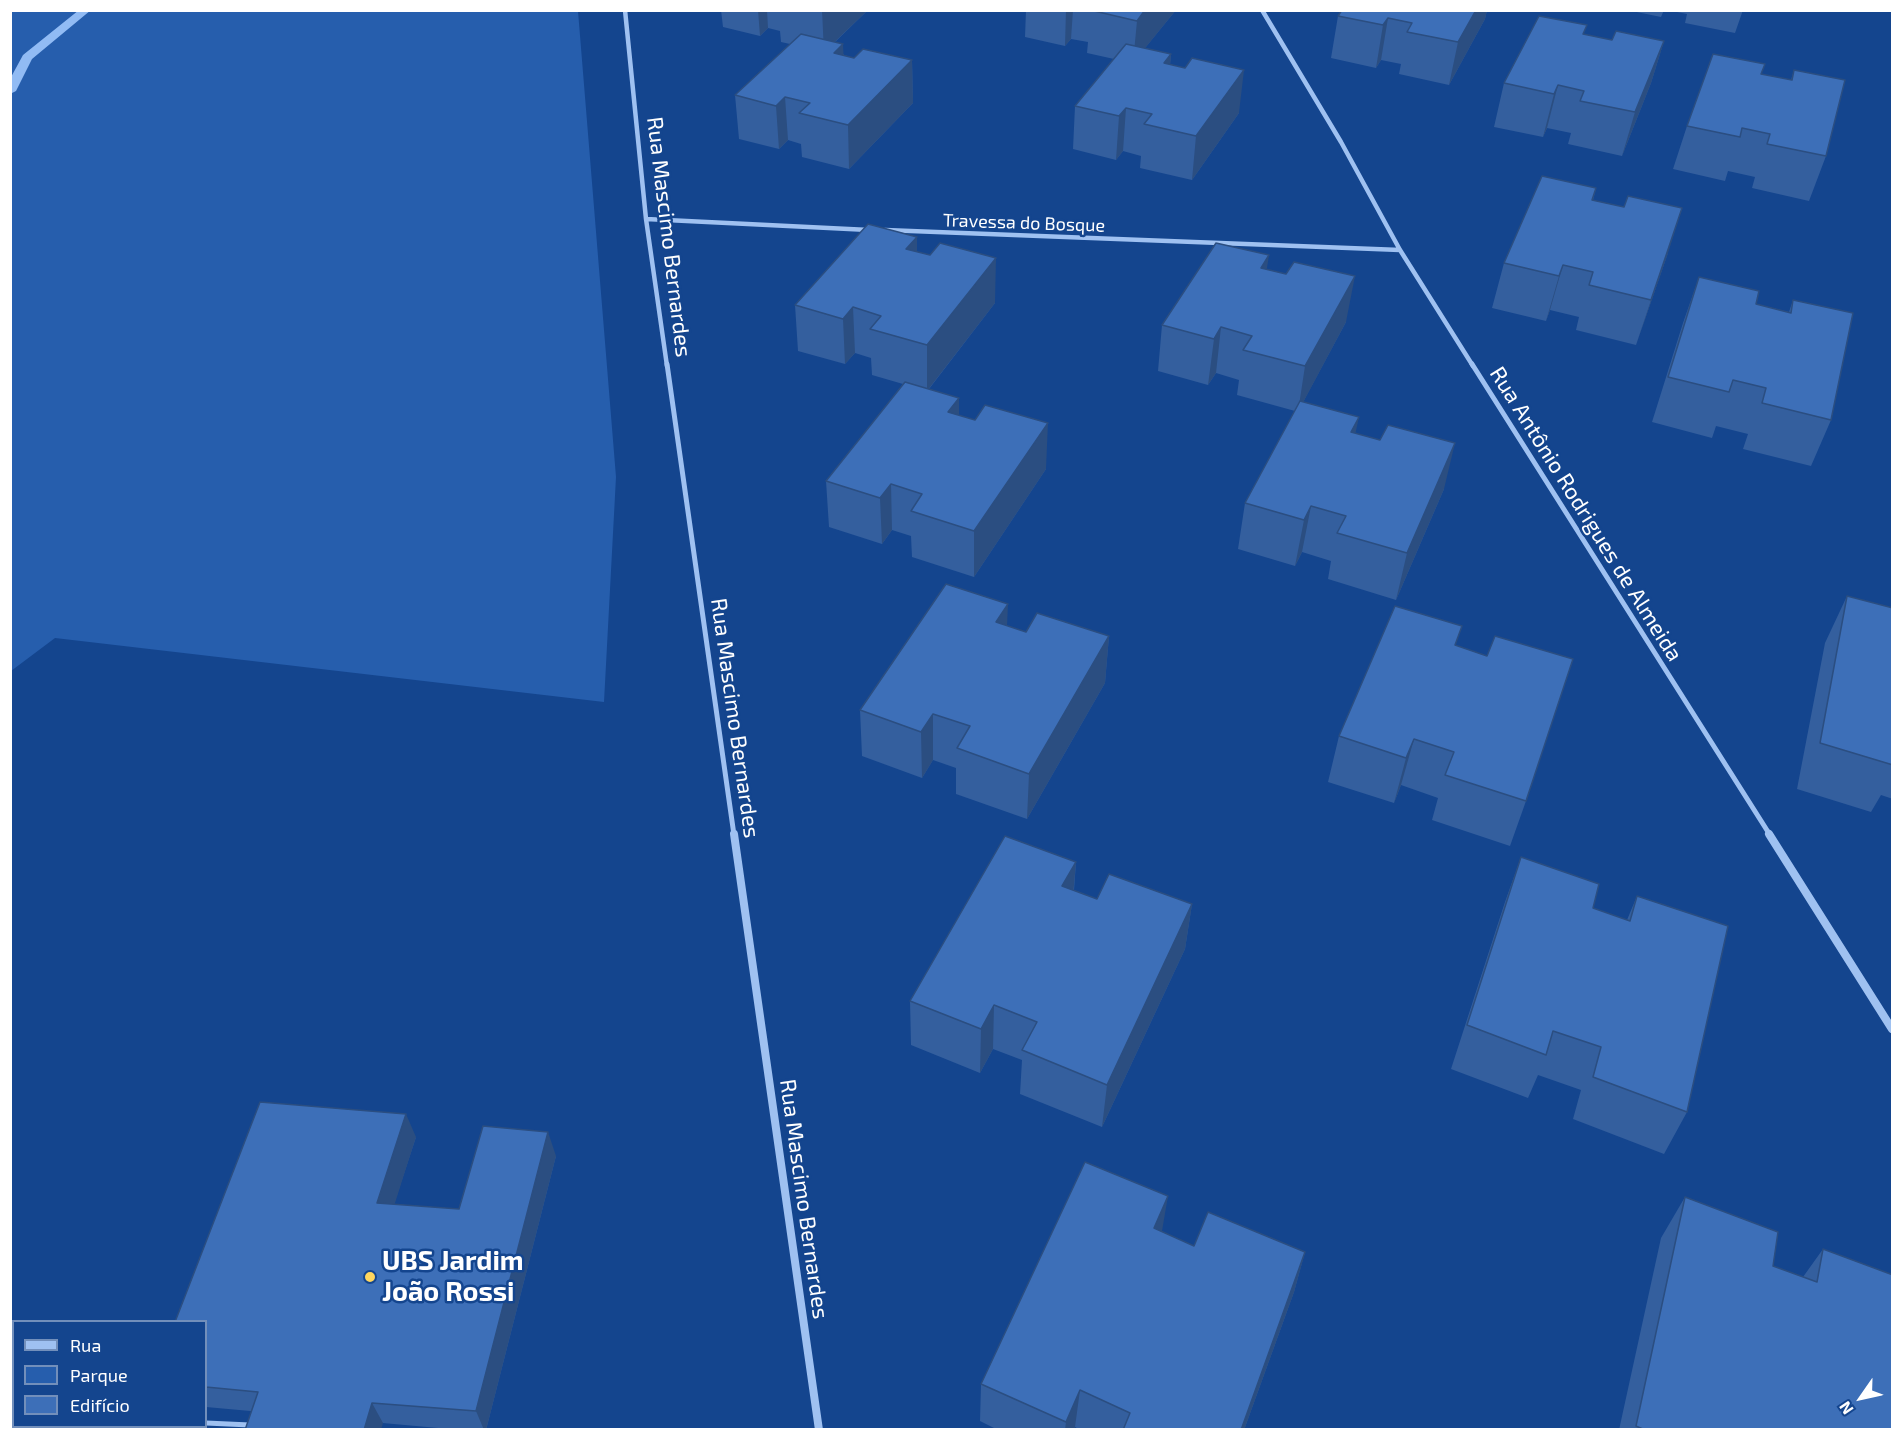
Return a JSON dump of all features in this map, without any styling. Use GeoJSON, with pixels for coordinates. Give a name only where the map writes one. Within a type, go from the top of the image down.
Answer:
{"type":"FeatureCollection","features":[{"type":"Feature","properties":{"kind":"street","name":"Rua Mascimo Bernardes"},"geometry":{"type":"LineString","coordinates":[[625,10],[646,219],[819,1430]]}},
{"type":"Feature","properties":{"kind":"street","name":"Rua Antônio Rodrigues de Almeida"},"geometry":{"type":"LineString","coordinates":[[1262,10],[1341,142],[1400,250],[1893,1029]]}},
{"type":"Feature","properties":{"kind":"street","name":"Travessa do Bosque"},"geometry":{"type":"LineString","coordinates":[[646,219],[1062,239],[1400,250]]}},
{"type":"Feature","properties":{"kind":"lane"},"geometry":{"type":"LineString","coordinates":[[207,1423],[258,1426]]}},
{"type":"Feature","properties":{"kind":"green space"},"geometry":{"type":"Polygon","coordinates":[[[11,10],[578,11],[616,477],[604,702],[55,638],[11,671],[11,10]]]}},
{"type":"Feature","properties":{"kind":"building"},"geometry":{"type":"Polygon","coordinates":[[[1090,10],[1145,10],[1137,21],[1090,10]]]}},
{"type":"Feature","properties":{"kind":"building"},"geometry":{"type":"Polygon","coordinates":[[[1342,10],[1476,10],[1458,42],[1407,32],[1412,23],[1388,18],[1383,25],[1338,16],[1342,10]]]}},
{"type":"Feature","properties":{"kind":"building"},"geometry":{"type":"Polygon","coordinates":[[[1539,16],[1587,25],[1583,34],[1612,40],[1616,31],[1664,41],[1635,112],[1580,101],[1584,91],[1558,85],[1554,94],[1504,83],[1539,16]]]}},
{"type":"Feature","properties":{"kind":"building"},"geometry":{"type":"Polygon","coordinates":[[[801,34],[843,44],[834,53],[854,58],[863,49],[912,60],[848,125],[799,113],[810,103],[785,97],[776,106],[735,95],[801,34]]]}},
{"type":"Feature","properties":{"kind":"building"},"geometry":{"type":"Polygon","coordinates":[[[1126,44],[1171,54],[1164,63],[1185,68],[1192,58],[1244,70],[1196,136],[1144,124],[1152,114],[1126,108],[1119,116],[1075,106],[1126,44]]]}},
{"type":"Feature","properties":{"kind":"building"},"geometry":{"type":"Polygon","coordinates":[[[1713,54],[1765,64],[1761,74],[1792,80],[1794,70],[1845,80],[1826,156],[1767,144],[1770,134],[1742,128],[1740,137],[1687,126],[1713,54]]]}},
{"type":"Feature","properties":{"kind":"building"},"geometry":{"type":"Polygon","coordinates":[[[1542,176],[1596,188],[1592,200],[1624,207],[1628,196],[1682,208],[1651,300],[1589,285],[1593,272],[1563,265],[1559,276],[1504,263],[1542,176]]]}},
{"type":"Feature","properties":{"kind":"building"},"geometry":{"type":"Polygon","coordinates":[[[868,224],[917,237],[906,249],[930,255],[940,243],[996,258],[927,345],[870,329],[881,316],[853,307],[843,319],[795,305],[868,224]]]}},
{"type":"Feature","properties":{"kind":"building"},"geometry":{"type":"Polygon","coordinates":[[[1216,243],[1269,255],[1261,268],[1286,274],[1294,262],[1355,276],[1305,366],[1243,350],[1252,336],[1221,327],[1214,339],[1162,325],[1216,243]]]}},
{"type":"Feature","properties":{"kind":"building"},"geometry":{"type":"Polygon","coordinates":[[[1699,277],[1759,291],[1756,304],[1791,313],[1793,300],[1853,313],[1831,420],[1762,403],[1766,388],[1733,380],[1729,392],[1668,377],[1699,277]]]}},
{"type":"Feature","properties":{"kind":"building"},"geometry":{"type":"Polygon","coordinates":[[[905,382],[959,398],[948,412],[975,420],[985,405],[1048,423],[974,531],[911,511],[922,494],[891,484],[880,498],[826,481],[905,382]]]}},
{"type":"Feature","properties":{"kind":"building"},"geometry":{"type":"Polygon","coordinates":[[[1300,401],[1359,417],[1351,432],[1380,440],[1388,425],[1455,443],[1407,553],[1337,533],[1346,516],[1311,506],[1304,520],[1245,503],[1300,401]]]}},
{"type":"Feature","properties":{"kind":"building"},"geometry":{"type":"Polygon","coordinates":[[[946,584],[1008,604],[996,622],[1026,632],[1037,613],[1109,636],[1029,774],[957,748],[970,726],[933,714],[921,732],[860,710],[946,584]]]}},
{"type":"Feature","properties":{"kind":"building"},"geometry":{"type":"Polygon","coordinates":[[[1847,596],[1893,608],[1893,765],[1820,743],[1847,596]]]}},
{"type":"Feature","properties":{"kind":"building"},"geometry":{"type":"Polygon","coordinates":[[[1395,606],[1462,626],[1455,645],[1487,656],[1495,636],[1573,659],[1526,801],[1445,775],[1454,752],[1414,739],[1406,758],[1339,736],[1395,606]]]}},
{"type":"Feature","properties":{"kind":"building"},"geometry":{"type":"Polygon","coordinates":[[[1005,836],[1076,862],[1062,886],[1097,899],[1109,874],[1192,904],[1107,1085],[1022,1050],[1037,1022],[994,1005],[981,1029],[910,1001],[1005,836]]]}},
{"type":"Feature","properties":{"kind":"building"},"geometry":{"type":"Polygon","coordinates":[[[1521,857],[1599,884],[1593,908],[1630,921],[1637,896],[1728,926],[1687,1112],[1593,1077],[1601,1047],[1553,1031],[1546,1055],[1467,1025],[1521,857]]]}},
{"type":"Feature","properties":{"kind":"building","name":"UBS Jardim João Rossi"},"geometry":{"type":"Polygon","coordinates":[[[260,1102],[406,1114],[377,1203],[459,1209],[483,1126],[548,1132],[476,1411],[372,1403],[364,1430],[245,1430],[258,1392],[207,1387],[207,1320],[176,1320],[260,1102]]]}},
{"type":"Feature","properties":{"kind":"building"},"geometry":{"type":"Polygon","coordinates":[[[1085,1162],[1168,1196],[1154,1228],[1194,1246],[1208,1212],[1305,1252],[1241,1430],[1123,1430],[1130,1413],[1080,1390],[1066,1422],[981,1384],[1085,1162]]]}},
{"type":"Feature","properties":{"kind":"building"},"geometry":{"type":"Polygon","coordinates":[[[1685,1197],[1778,1232],[1773,1266],[1817,1282],[1823,1249],[1893,1275],[1893,1430],[1645,1430],[1636,1426],[1685,1197]]]}},
{"type":"Feature","properties":{"kind":"waterway"},"geometry":{"type":"LineString","coordinates":[[10,91],[27,57],[86,10]]}},
{"type":"Feature","properties":{"kind":"place","name":"UBS Jardim João Rossi"},"geometry":{"type":"Point","coordinates":[370,1277]}}]}
